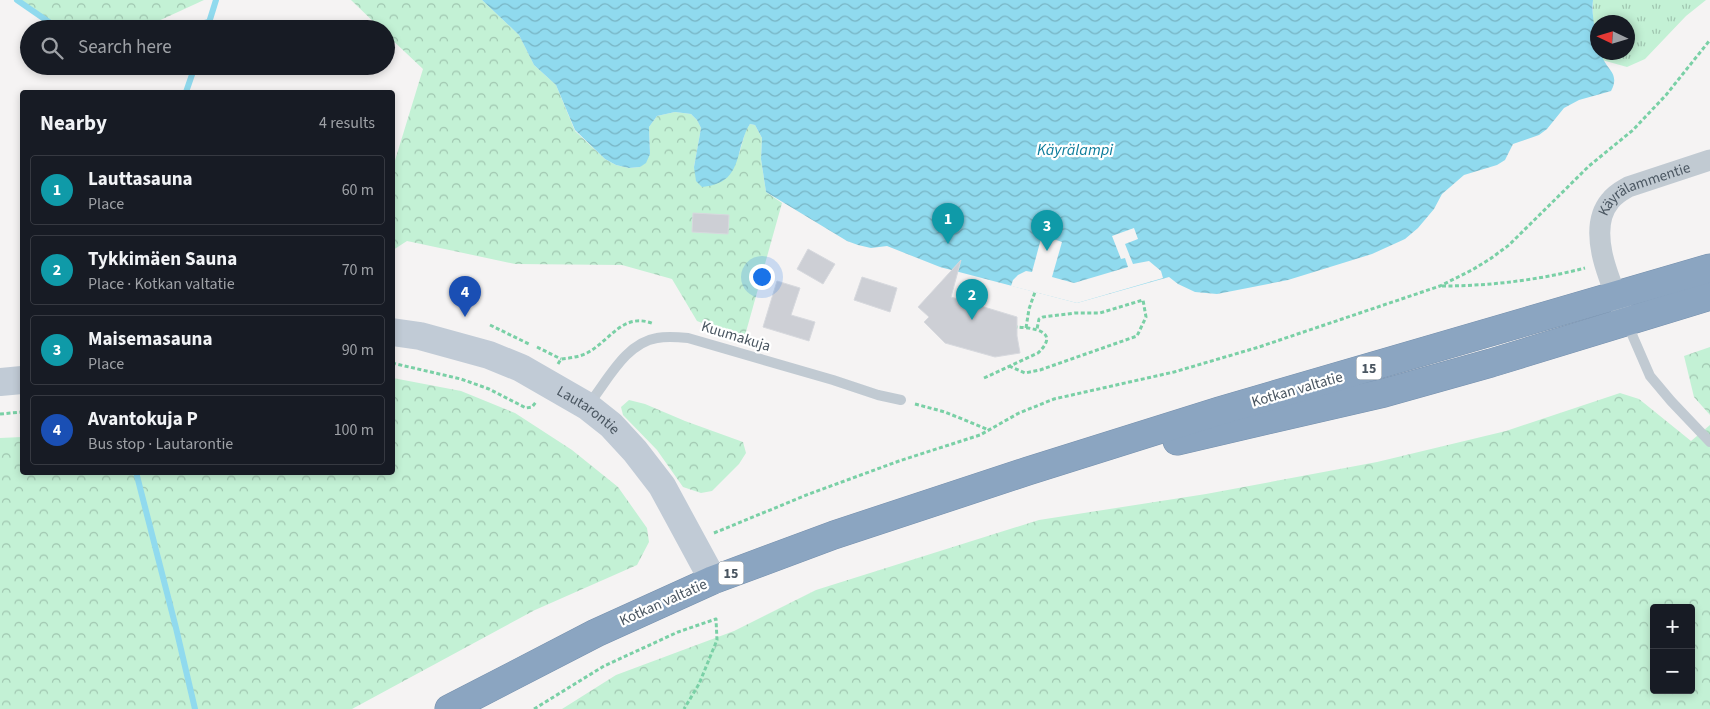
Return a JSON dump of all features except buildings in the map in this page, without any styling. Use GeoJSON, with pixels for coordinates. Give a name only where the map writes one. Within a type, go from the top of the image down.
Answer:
{"type":"FeatureCollection","features":[{"type":"Feature","properties":{"kind":"highway","name":"Kotkan valtatie"},"geometry":{"type":"LineString","coordinates":[[449,709],[596,633],[713,580],[834,535],[1219,411],[1710,268]]}},
{"type":"Feature","properties":{"kind":"highway","name":"Kotkan valtatie"},"geometry":{"type":"LineString","coordinates":[[1028,471],[1239,428],[1384,393],[1492,363],[1710,296]]}},
{"type":"Feature","properties":{"kind":"street","name":"Käyrälammentie"},"geometry":{"type":"LineString","coordinates":[[1627,322],[1604,262],[1600,241],[1601,220],[1604,210],[1617,193],[1628,187],[1710,160]]}},
{"type":"Feature","properties":{"kind":"street","name":"Lautarontie"},"geometry":{"type":"LineString","coordinates":[[395,333],[427,338],[489,355],[521,368],[587,406],[611,425],[635,451],[662,486],[713,580]]}},
{"type":"Feature","properties":{"kind":"street"},"geometry":{"type":"LineString","coordinates":[[0,382],[20,380]]}},
{"type":"Feature","properties":{"kind":"lane"},"geometry":{"type":"LineString","coordinates":[[1627,322],[1650,376],[1710,442]]}},
{"type":"Feature","properties":{"kind":"lane","name":"Kuumakuja"},"geometry":{"type":"LineString","coordinates":[[587,406],[629,353],[640,345],[656,338],[688,338],[878,395],[902,400]]}},
{"type":"Feature","properties":{"kind":"path"},"geometry":{"type":"LineString","coordinates":[[693,543],[710,534],[809,494],[899,461],[980,435],[1019,413],[1054,399],[1174,372],[1249,350],[1440,286],[1484,263],[1508,245],[1589,166],[1633,130],[1666,95],[1710,40]]}},
{"type":"Feature","properties":{"kind":"path"},"geometry":{"type":"LineString","coordinates":[[1440,286],[1461,286],[1535,278],[1604,262]]}},
{"type":"Feature","properties":{"kind":"path"},"geometry":{"type":"LineString","coordinates":[[1026,328],[1034,292]]}},
{"type":"Feature","properties":{"kind":"path"},"geometry":{"type":"LineString","coordinates":[[1009,366],[1026,373],[1072,360],[1137,336],[1146,317],[1143,300],[1100,313],[1074,313],[1039,318],[1037,330]]}},
{"type":"Feature","properties":{"kind":"path"},"geometry":{"type":"LineString","coordinates":[[490,325],[561,359],[585,354],[602,342],[614,330],[626,324],[644,320],[688,338]]}},
{"type":"Feature","properties":{"kind":"path"},"geometry":{"type":"LineString","coordinates":[[984,378],[1038,353],[1044,347],[1047,341],[1044,332],[1016,327]]}},
{"type":"Feature","properties":{"kind":"path"},"geometry":{"type":"LineString","coordinates":[[555,370],[561,359]]}},
{"type":"Feature","properties":{"kind":"path"},"geometry":{"type":"LineString","coordinates":[[395,364],[461,379],[489,389],[526,408],[532,407],[538,399]]}},
{"type":"Feature","properties":{"kind":"path"},"geometry":{"type":"LineString","coordinates":[[902,400],[945,412],[990,430]]}},
{"type":"Feature","properties":{"kind":"path"},"geometry":{"type":"LineString","coordinates":[[0,414],[20,412]]}},
{"type":"Feature","properties":{"kind":"path"},"geometry":{"type":"LineString","coordinates":[[534,709],[604,666],[678,632],[716,620],[717,640],[699,684],[684,709]]}},
{"type":"Feature","properties":{"kind":"green space"},"geometry":{"type":"Polygon","coordinates":[[[18,0],[204,0],[161,20],[48,20],[18,0]]]}},
{"type":"Feature","properties":{"kind":"green space"},"geometry":{"type":"Polygon","coordinates":[[[351,0],[482,0],[519,35],[534,65],[556,85],[575,131],[605,159],[616,165],[629,168],[640,167],[650,154],[649,127],[657,116],[675,112],[691,114],[697,120],[701,128],[694,167],[739,154],[746,130],[750,124],[755,125],[762,138],[761,159],[766,192],[782,203],[744,339],[697,321],[672,279],[622,265],[515,264],[407,241],[395,249],[395,160],[423,69],[395,43],[395,20],[372,20],[351,0]]]}},
{"type":"Feature","properties":{"kind":"green space"},"geometry":{"type":"Polygon","coordinates":[[[1593,0],[1706,0],[1686,16],[1645,59],[1627,67],[1602,60],[1635,60],[1635,15],[1593,15],[1593,0]]]}},
{"type":"Feature","properties":{"kind":"green space"},"geometry":{"type":"Polygon","coordinates":[[[1710,347],[1710,415],[1694,397],[1684,356],[1710,347]]]}},
{"type":"Feature","properties":{"kind":"green space"},"geometry":{"type":"Polygon","coordinates":[[[395,378],[461,391],[515,413],[572,450],[618,487],[647,528],[649,542],[637,565],[535,610],[352,709],[0,709],[0,438],[20,437],[20,475],[395,475],[395,378]]]}},
{"type":"Feature","properties":{"kind":"green space"},"geometry":{"type":"Polygon","coordinates":[[[1620,393],[1639,399],[1691,441],[1710,425],[1710,709],[562,709],[616,675],[734,631],[816,590],[1039,520],[1206,494],[1377,462],[1506,431],[1620,393]]]}},
{"type":"Feature","properties":{"kind":"green space"},"geometry":{"type":"Polygon","coordinates":[[[629,400],[645,404],[743,442],[746,453],[739,464],[712,491],[701,493],[683,487],[657,450],[623,415],[621,407],[629,400]]]}},
{"type":"Feature","properties":{"kind":"water","name":"Käyrälampi"},"geometry":{"type":"Polygon","coordinates":[[[482,0],[1593,0],[1593,15],[1590,15],[1590,60],[1604,60],[1613,75],[1614,85],[1611,91],[1579,100],[1564,108],[1547,129],[1539,135],[1513,144],[1505,160],[1497,165],[1464,175],[1442,194],[1434,209],[1418,228],[1405,239],[1372,254],[1288,280],[1217,294],[1195,292],[1178,284],[1169,277],[1077,303],[940,267],[887,246],[871,248],[847,241],[766,192],[761,159],[762,138],[755,125],[750,124],[747,129],[730,175],[719,183],[702,187],[696,181],[694,167],[701,128],[691,114],[675,112],[657,116],[649,127],[650,154],[646,163],[640,167],[629,168],[616,165],[605,159],[575,130],[556,85],[534,65],[519,35],[482,0]]]}},
{"type":"Feature","properties":{"kind":"pier"},"geometry":{"type":"Polygon","coordinates":[[[1134,228],[1138,239],[1125,244],[1133,264],[1149,261],[1161,271],[1163,278],[1077,303],[1011,286],[1013,280],[1018,275],[1026,271],[1032,272],[1042,235],[1062,242],[1052,277],[1074,283],[1128,267],[1125,258],[1121,259],[1112,236],[1134,228]]]}},
{"type":"Feature","properties":{"kind":"waterway"},"geometry":{"type":"LineString","coordinates":[[17,0],[46,20]]}},
{"type":"Feature","properties":{"kind":"waterway"},"geometry":{"type":"LineString","coordinates":[[210,20],[216,0]]}},
{"type":"Feature","properties":{"kind":"waterway"},"geometry":{"type":"LineString","coordinates":[[187,90],[192,75]]}},
{"type":"Feature","properties":{"kind":"waterway"},"geometry":{"type":"LineString","coordinates":[[137,475],[195,709]]}},
{"type":"Feature","properties":{"kind":"place","name":"Lauttasauna"},"geometry":{"type":"Point","coordinates":[948,244]}},
{"type":"Feature","properties":{"kind":"place","name":"Maisemasauna"},"geometry":{"type":"Point","coordinates":[1047,251]}},
{"type":"Feature","properties":{"kind":"place","name":"Avantokuja P"},"geometry":{"type":"Point","coordinates":[465,317]}},
{"type":"Feature","properties":{"kind":"place","name":"Tykkimäen Sauna"},"geometry":{"type":"Point","coordinates":[972,320]}}]}
